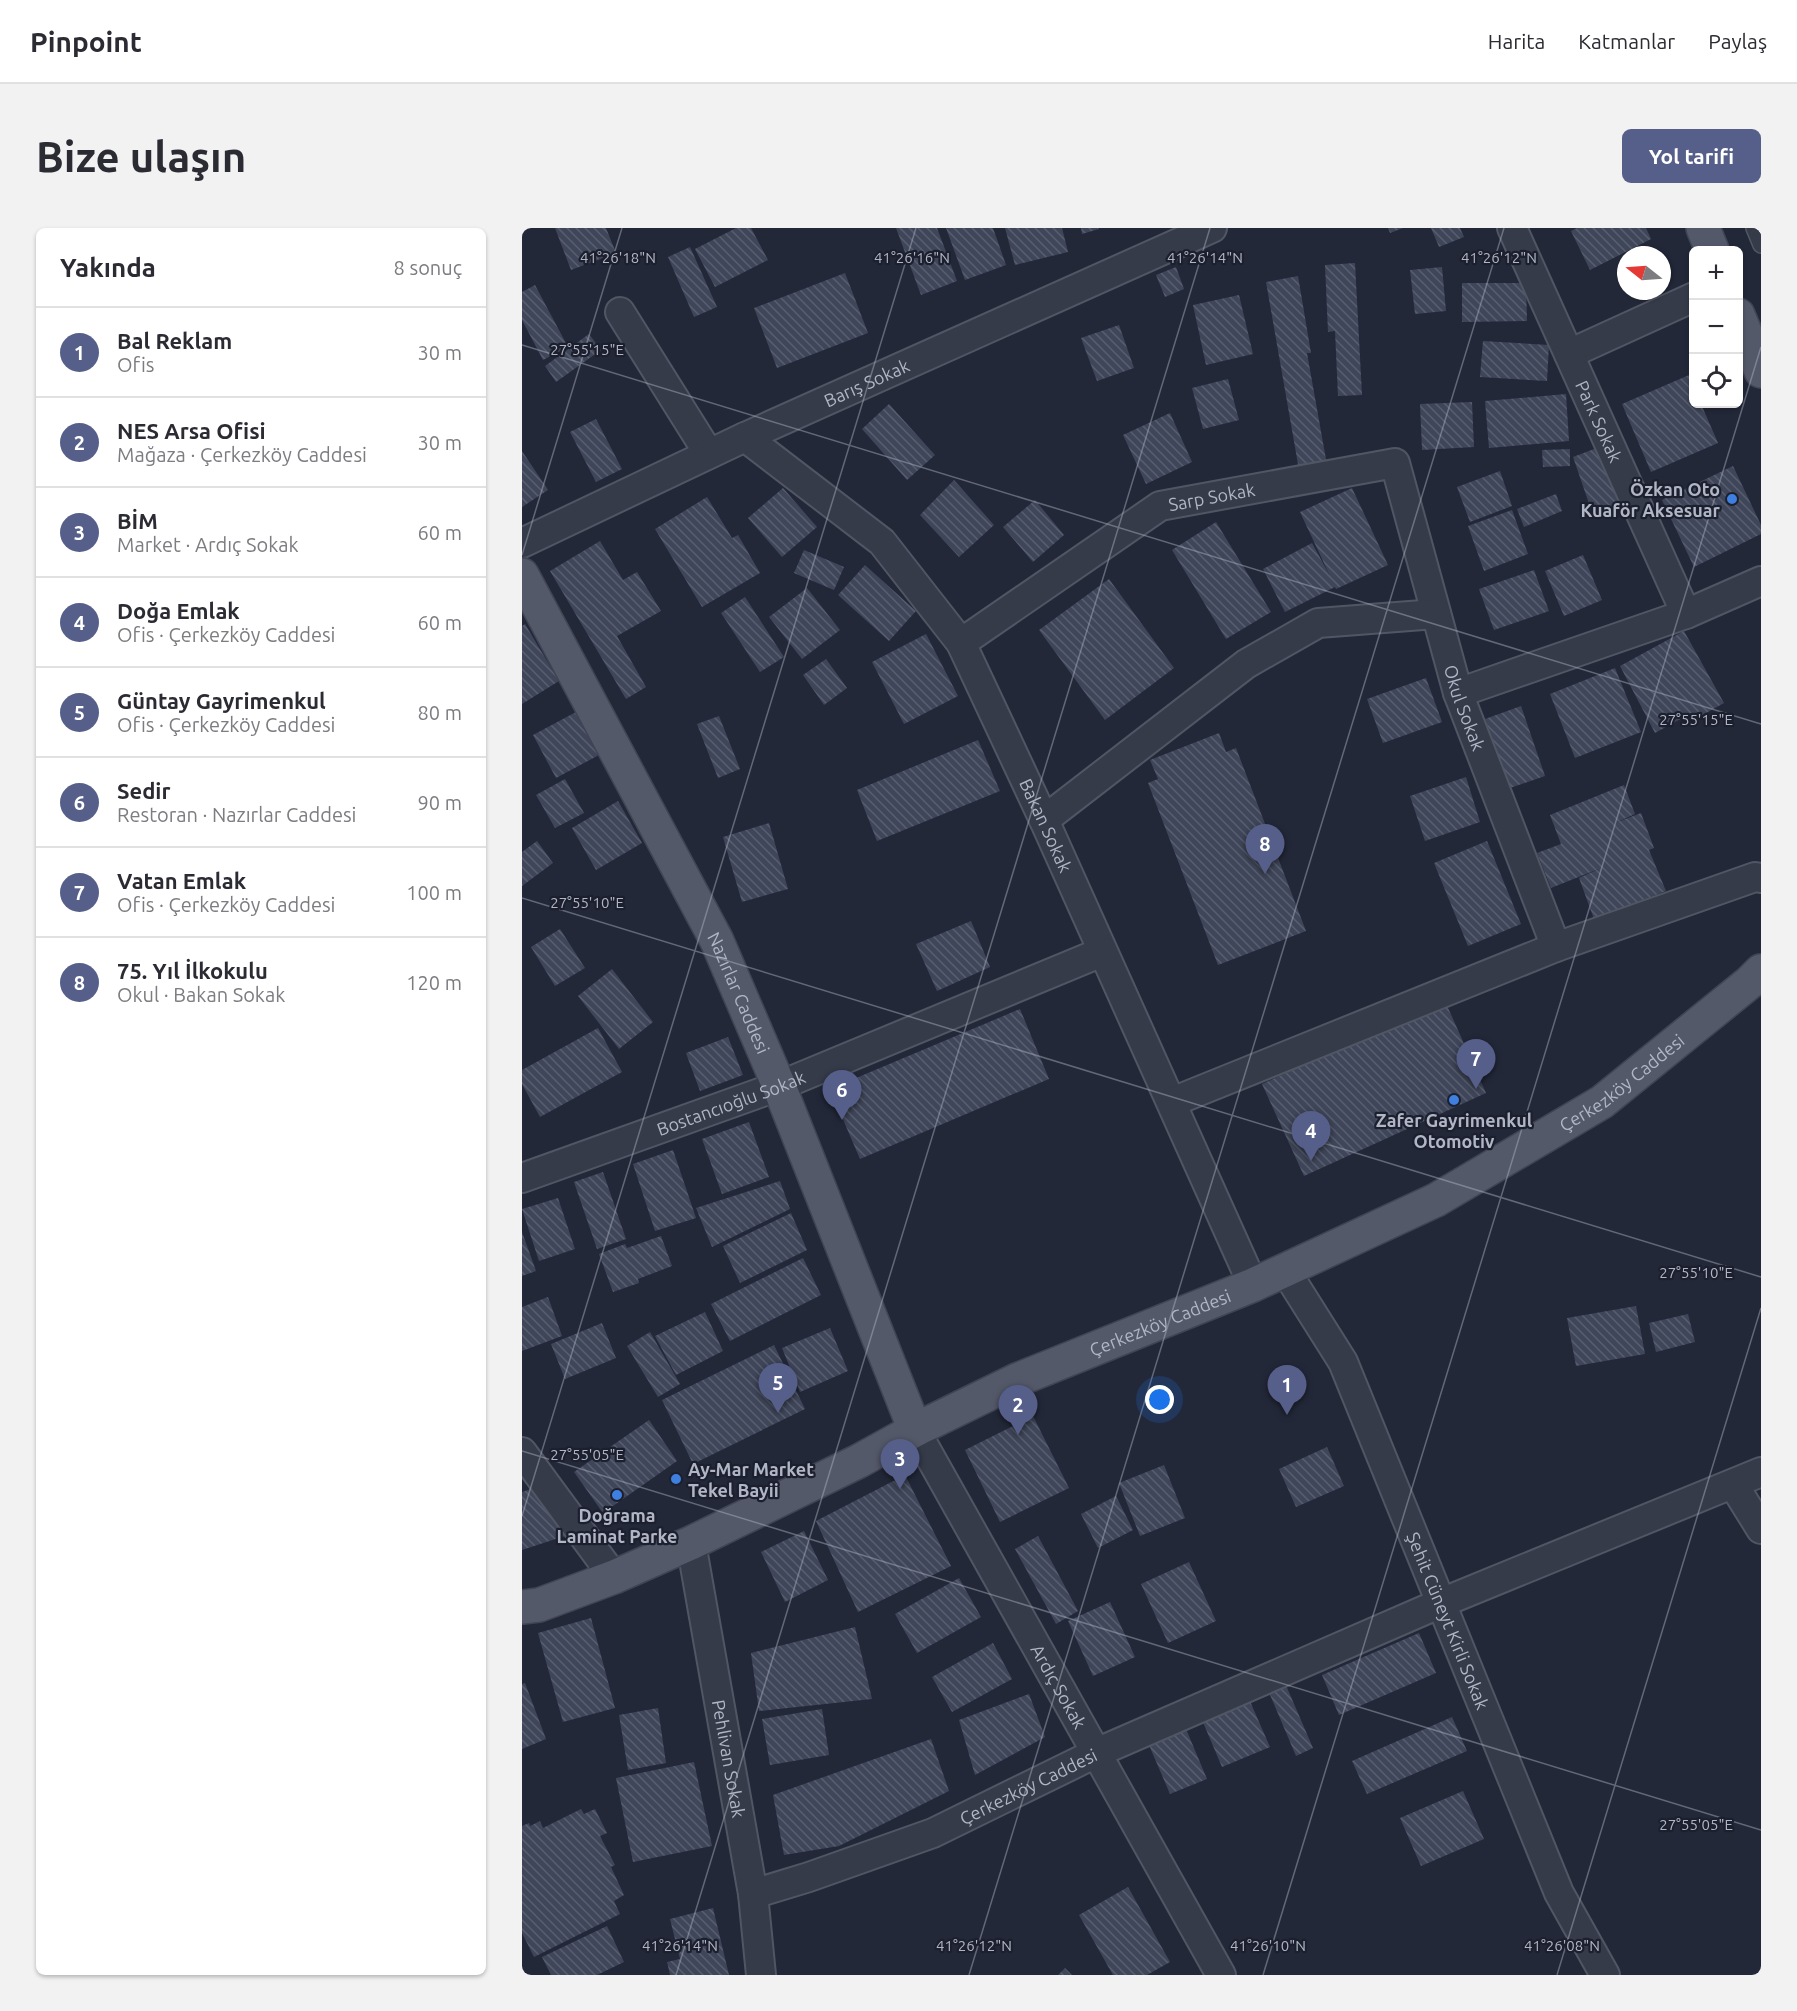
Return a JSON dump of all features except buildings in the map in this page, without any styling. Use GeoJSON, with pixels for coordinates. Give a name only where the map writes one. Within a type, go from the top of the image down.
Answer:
{"type":"FeatureCollection","features":[{"type":"Feature","properties":{"kind":"main road"},"geometry":{"type":"LineString","coordinates":[[1703,228],[1710,246]]}},
{"type":"Feature","properties":{"kind":"main road"},"geometry":{"type":"LineString","coordinates":[[1743,327],[1761,371]]}},
{"type":"Feature","properties":{"kind":"main road","name":"Nazırlar Caddesi"},"geometry":{"type":"LineString","coordinates":[[522,575],[717,942],[779,1086],[915,1430]]}},
{"type":"Feature","properties":{"kind":"main road","name":"Çerkezköy Caddesi"},"geometry":{"type":"LineString","coordinates":[[522,1607],[539,1605],[692,1543],[1017,1380],[1253,1285],[1436,1200],[1602,1102],[1758,983]]}},
{"type":"Feature","properties":{"kind":"street","name":"Barış Sokak"},"geometry":{"type":"LineString","coordinates":[[522,543],[745,437],[1212,228]]}},
{"type":"Feature","properties":{"kind":"street","name":"Park Sokak"},"geometry":{"type":"LineString","coordinates":[[1512,228],[1686,614]]}},
{"type":"Feature","properties":{"kind":"street"},"geometry":{"type":"LineString","coordinates":[[1569,354],[1689,299]]}},
{"type":"Feature","properties":{"kind":"street"},"geometry":{"type":"LineString","coordinates":[[620,312],[709,454]]}},
{"type":"Feature","properties":{"kind":"street","name":"Bakan Sokak"},"geometry":{"type":"LineString","coordinates":[[745,437],[882,542],[961,643],[1044,820],[1253,1285]]}},
{"type":"Feature","properties":{"kind":"street","name":"Sarp Sokak"},"geometry":{"type":"LineString","coordinates":[[961,643],[1160,506],[1395,463]]}},
{"type":"Feature","properties":{"kind":"street","name":"Okul Sokak"},"geometry":{"type":"LineString","coordinates":[[1395,463],[1458,693],[1556,947]]}},
{"type":"Feature","properties":{"kind":"street"},"geometry":{"type":"LineString","coordinates":[[1458,693],[1686,614],[1761,580]]}},
{"type":"Feature","properties":{"kind":"street"},"geometry":{"type":"LineString","coordinates":[[1044,820],[1246,664],[1318,623],[1436,614]]}},
{"type":"Feature","properties":{"kind":"street"},"geometry":{"type":"LineString","coordinates":[[1172,1102],[1556,947],[1755,877],[1761,878]]}},
{"type":"Feature","properties":{"kind":"street","name":"Bostancıoğlu Sokak"},"geometry":{"type":"LineString","coordinates":[[522,1178],[779,1086],[1102,952]]}},
{"type":"Feature","properties":{"kind":"street","name":"Şehit Cüneyt Kirli Sokak"},"geometry":{"type":"LineString","coordinates":[[1285,1270],[1342,1362],[1559,1893],[1605,1975]]}},
{"type":"Feature","properties":{"kind":"street","name":"Ardıç Sokak"},"geometry":{"type":"LineString","coordinates":[[915,1430],[1221,1975]]}},
{"type":"Feature","properties":{"kind":"street"},"geometry":{"type":"LineString","coordinates":[[522,1452],[614,1576]]}},
{"type":"Feature","properties":{"kind":"street","name":"Çerkezköy Caddesi"},"geometry":{"type":"LineString","coordinates":[[753,1894],[809,1877],[933,1833],[1096,1753],[1441,1603],[1761,1472]]}},
{"type":"Feature","properties":{"kind":"street"},"geometry":{"type":"LineString","coordinates":[[1733,1484],[1761,1528]]}},
{"type":"Feature","properties":{"kind":"street","name":"Pehlivan Sokak"},"geometry":{"type":"LineString","coordinates":[[692,1543],[753,1894],[760,1975]]}},
{"type":"Feature","properties":{"kind":"lane"},"geometry":{"type":"LineString","coordinates":[[1754,228],[1761,245]]}},
{"type":"Feature","properties":{"kind":"place","name":"Özkan Oto Kuaför Aksesuar"},"geometry":{"type":"Point","coordinates":[1732,499]}},
{"type":"Feature","properties":{"kind":"place","name":"75. Yıl İlkokulu"},"geometry":{"type":"Point","coordinates":[1265,874]}},
{"type":"Feature","properties":{"kind":"place","name":"Vatan Emlak"},"geometry":{"type":"Point","coordinates":[1476,1089]}},
{"type":"Feature","properties":{"kind":"place","name":"Zafer Gayrimenkul Otomotiv"},"geometry":{"type":"Point","coordinates":[1454,1100]}},
{"type":"Feature","properties":{"kind":"place","name":"Sedir"},"geometry":{"type":"Point","coordinates":[842,1120]}},
{"type":"Feature","properties":{"kind":"place","name":"Doğa Emlak"},"geometry":{"type":"Point","coordinates":[1311,1161]}},
{"type":"Feature","properties":{"kind":"place","name":"Güntay Gayrimenkul"},"geometry":{"type":"Point","coordinates":[778,1413]}},
{"type":"Feature","properties":{"kind":"place","name":"Bal Reklam"},"geometry":{"type":"Point","coordinates":[1287,1415]}},
{"type":"Feature","properties":{"kind":"place","name":"NES Arsa Ofisi"},"geometry":{"type":"Point","coordinates":[1018,1435]}},
{"type":"Feature","properties":{"kind":"place","name":"Ay-Mar Market Tekel Bayii"},"geometry":{"type":"Point","coordinates":[676,1479]}},
{"type":"Feature","properties":{"kind":"place","name":"BİM"},"geometry":{"type":"Point","coordinates":[900,1489]}},
{"type":"Feature","properties":{"kind":"place","name":"Doğrama Laminat Parke"},"geometry":{"type":"Point","coordinates":[617,1495]}}]}
